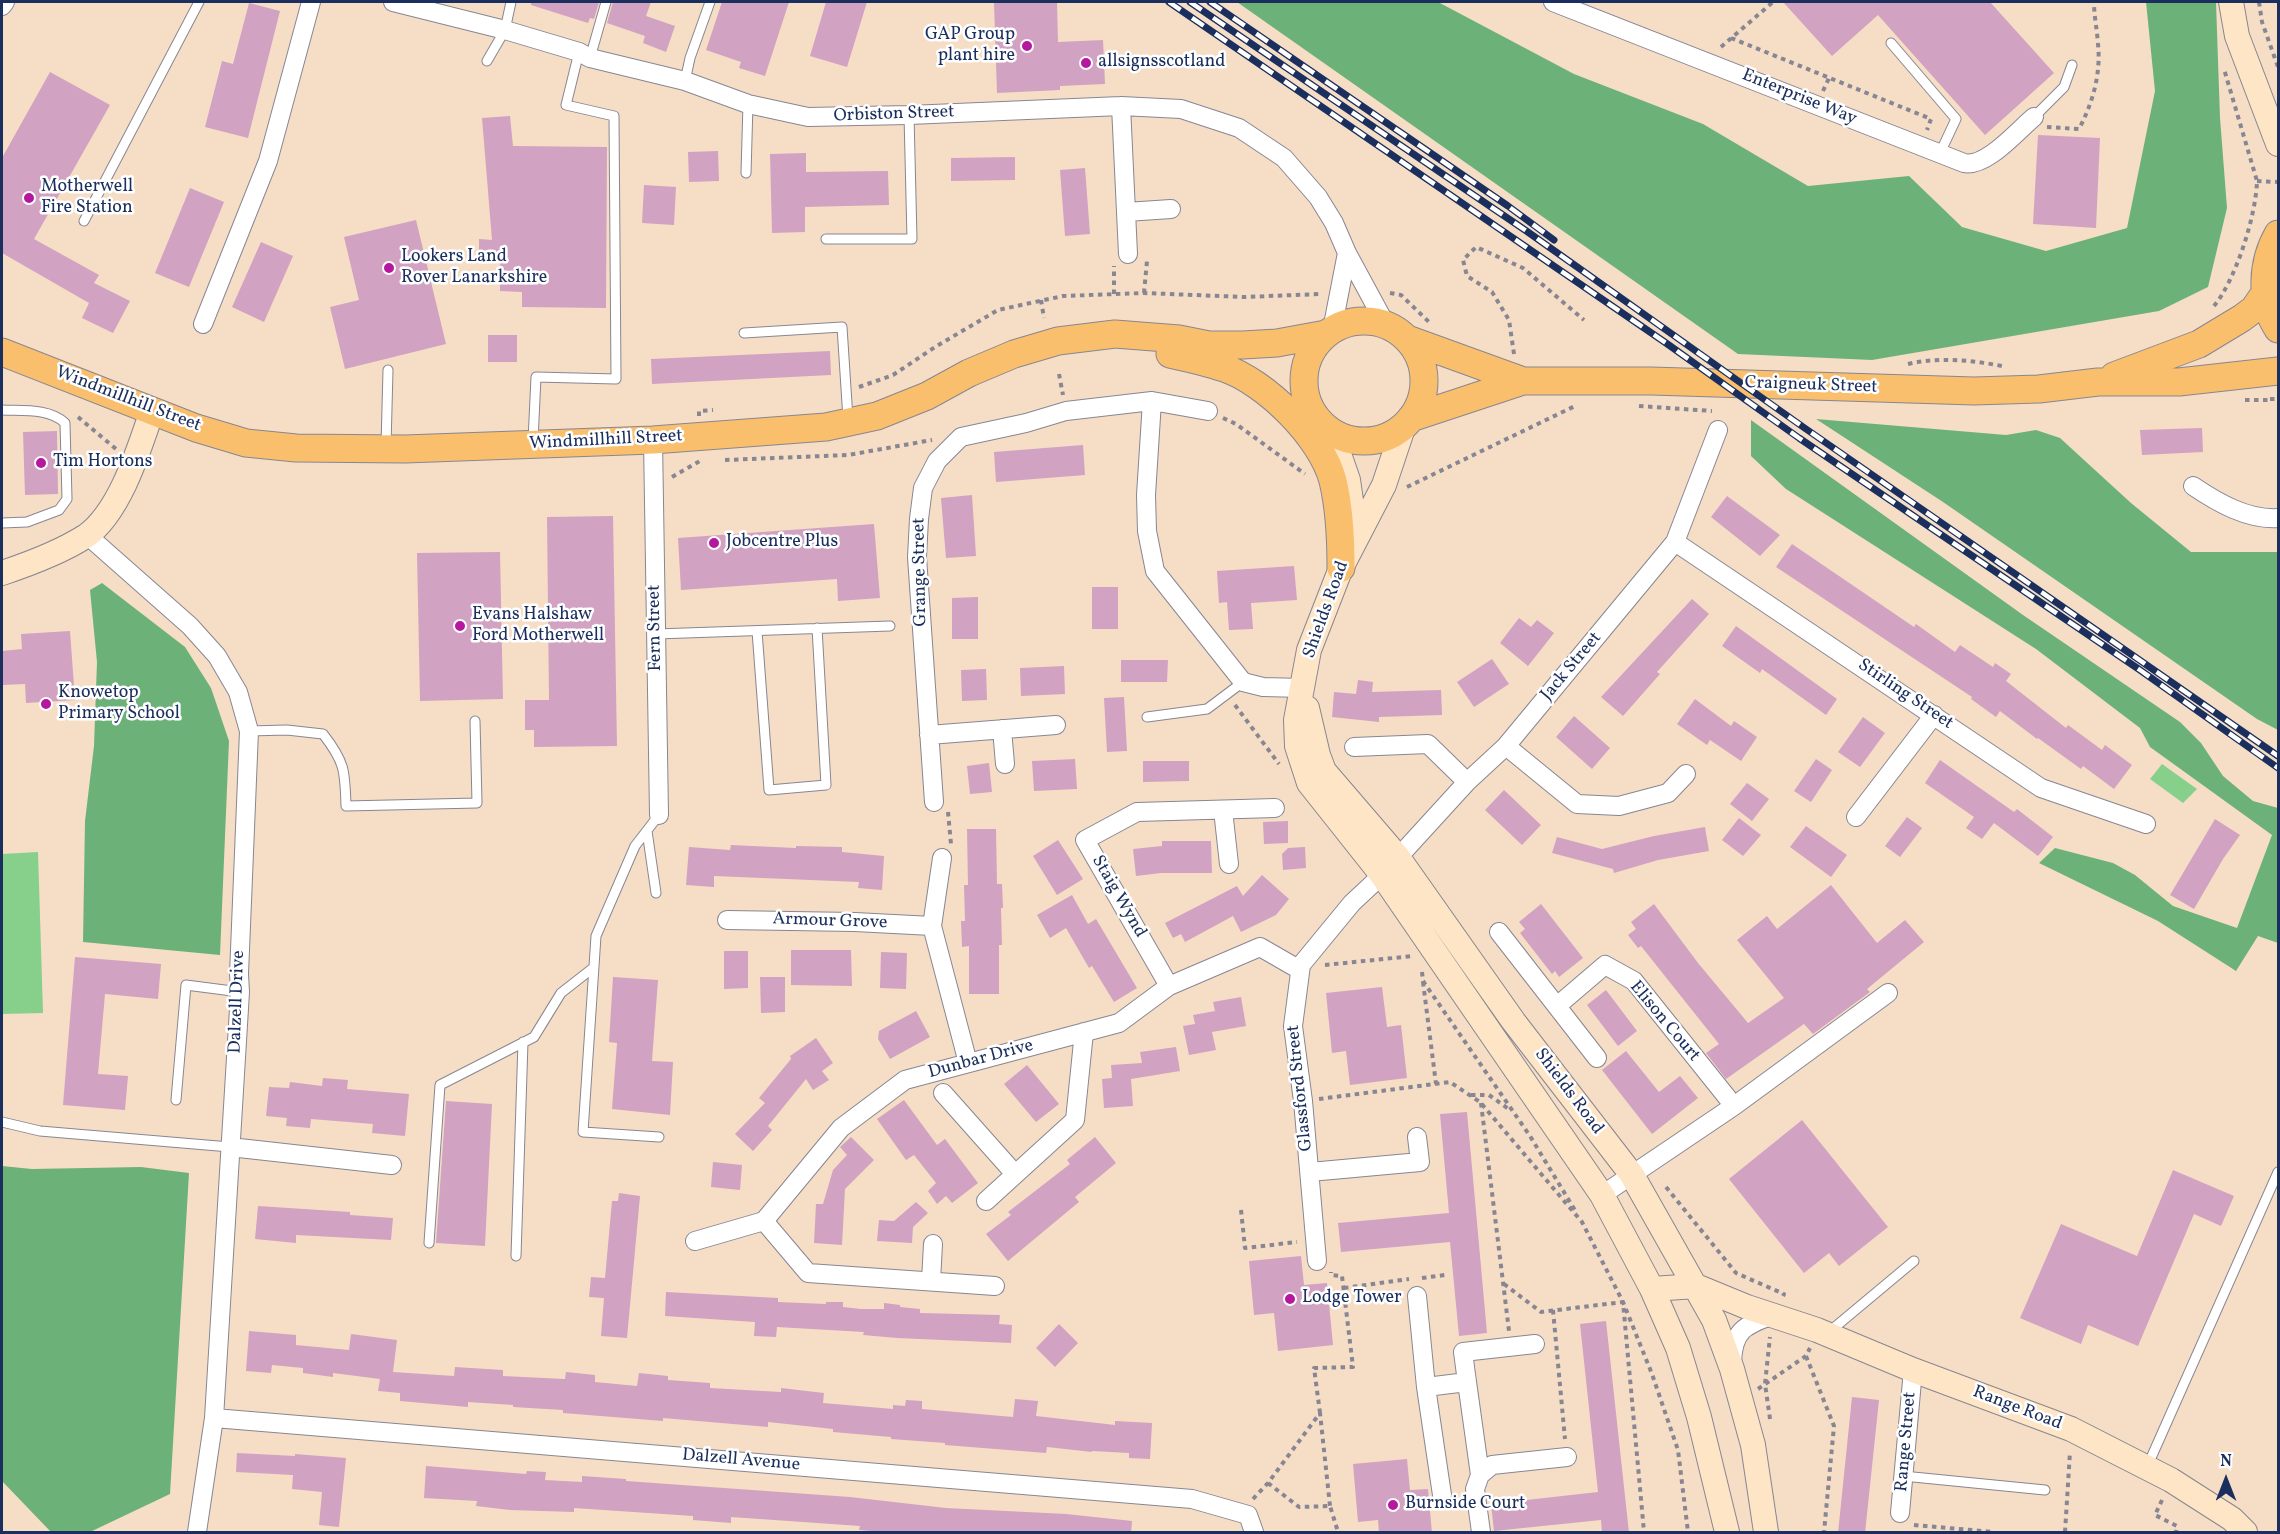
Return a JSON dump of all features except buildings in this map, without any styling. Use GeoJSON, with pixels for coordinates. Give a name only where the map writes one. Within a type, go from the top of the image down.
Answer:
{"type":"FeatureCollection","features":[{"type":"Feature","properties":{"kind":"main road"},"geometry":{"type":"LineString","coordinates":[[2231,2],[2237,36],[2249,71],[2278,139]]}},
{"type":"Feature","properties":{"kind":"main road"},"geometry":{"type":"LineString","coordinates":[[2278,232],[2266,263],[2265,293],[2273,321],[2278,329]]}},
{"type":"Feature","properties":{"kind":"main road","name":"Craigneuk Street"},"geometry":{"type":"LineString","coordinates":[[2098,382],[2199,344],[2254,309],[2265,293]]}},
{"type":"Feature","properties":{"kind":"main road"},"geometry":{"type":"LineString","coordinates":[[1368,321],[1397,332],[1416,350],[1424,378],[1423,392],[1418,406],[1407,421],[1388,436],[1369,440],[1349,439],[1331,431],[1315,415],[1305,393],[1304,377],[1307,360],[1315,346],[1329,332],[1349,322],[1368,321]]}},
{"type":"Feature","properties":{"kind":"main road","name":"Windmillhill Street"},"geometry":{"type":"LineString","coordinates":[[2,352],[196,428],[246,443],[296,448],[386,449],[652,440],[826,427],[878,416],[927,396],[969,373],[1014,354],[1058,341],[1087,336],[1136,335],[1209,345],[1243,345],[1277,343],[1329,332]]}},
{"type":"Feature","properties":{"kind":"main road","name":"Craigneuk Street"},"geometry":{"type":"LineString","coordinates":[[1397,332],[1523,381]]}},
{"type":"Feature","properties":{"kind":"main road"},"geometry":{"type":"LineString","coordinates":[[1087,336],[1171,354],[1225,369],[1250,381],[1273,397],[1304,430],[1317,448],[1332,479],[1341,524],[1341,568]]}},
{"type":"Feature","properties":{"kind":"main road","name":"Windmillhill Street"},"geometry":{"type":"LineString","coordinates":[[1209,345],[1305,393]]}},
{"type":"Feature","properties":{"kind":"main road","name":"Craigneuk Street"},"geometry":{"type":"LineString","coordinates":[[1407,421],[1523,381],[1651,381],[1974,391],[2038,389],[2098,382],[2179,382],[2223,375],[2278,371]]}},
{"type":"Feature","properties":{"kind":"main road"},"geometry":{"type":"LineString","coordinates":[[2,573],[49,554],[87,535],[102,519],[119,495],[134,463],[152,411]]}},
{"type":"Feature","properties":{"kind":"main road","name":"Shields Road"},"geometry":{"type":"LineString","coordinates":[[1407,421],[1384,485],[1356,535],[1309,650],[1296,720],[1297,746],[1309,783],[1382,875],[1602,1194],[1652,1289],[1678,1348],[1699,1417],[1727,1533]]}},
{"type":"Feature","properties":{"kind":"main road"},"geometry":{"type":"LineString","coordinates":[[1331,431],[1348,480],[1356,535]]}},
{"type":"Feature","properties":{"kind":"main road","name":"Shields Road"},"geometry":{"type":"LineString","coordinates":[[1303,688],[1313,737],[1324,771],[1397,856],[1514,1022],[1640,1170],[1714,1320],[1732,1369],[1753,1445],[1763,1532]]}},
{"type":"Feature","properties":{"kind":"main road","name":"Range Road"},"geometry":{"type":"LineString","coordinates":[[1652,1289],[1696,1286],[1822,1332],[1913,1370],[2071,1430],[2171,1480],[2232,1519],[2245,1533]]}},
{"type":"Feature","properties":{"kind":"street"},"geometry":{"type":"LineString","coordinates":[[2,6],[5,2]]}},
{"type":"Feature","properties":{"kind":"street"},"geometry":{"type":"LineString","coordinates":[[203,324],[268,161],[311,2]]}},
{"type":"Feature","properties":{"kind":"street","name":"Orbiston Street"},"geometry":{"type":"LineString","coordinates":[[393,2],[505,30],[585,55],[685,81],[748,105],[808,117],[1121,106],[1181,110],[1239,128],[1284,158],[1318,197],[1334,223],[1347,253],[1397,332]]}},
{"type":"Feature","properties":{"kind":"street","name":"Enterprise Way"},"geometry":{"type":"LineString","coordinates":[[1553,2],[1964,163],[1978,163],[1985,160],[2034,117]]}},
{"type":"Feature","properties":{"kind":"street"},"geometry":{"type":"LineString","coordinates":[[1121,106],[1128,254]]}},
{"type":"Feature","properties":{"kind":"street"},"geometry":{"type":"LineString","coordinates":[[1126,212],[1171,209]]}},
{"type":"Feature","properties":{"kind":"street"},"geometry":{"type":"LineString","coordinates":[[1329,332],[1347,253]]}},
{"type":"Feature","properties":{"kind":"street"},"geometry":{"type":"LineString","coordinates":[[1152,401],[1146,495],[1147,531],[1155,571],[1243,682],[1263,687],[1303,688]]}},
{"type":"Feature","properties":{"kind":"street","name":"Grange Street"},"geometry":{"type":"LineString","coordinates":[[933,802],[917,557],[923,488],[938,461],[961,436],[1026,423],[1066,411],[1152,401],[1208,411]]}},
{"type":"Feature","properties":{"kind":"street","name":"Jack Street"},"geometry":{"type":"LineString","coordinates":[[1382,875],[1467,782],[1506,746],[1675,542],[1718,430]]}},
{"type":"Feature","properties":{"kind":"street","name":"Fern Street"},"geometry":{"type":"LineString","coordinates":[[652,440],[659,815]]}},
{"type":"Feature","properties":{"kind":"street"},"geometry":{"type":"LineString","coordinates":[[2193,486],[2219,504],[2266,519],[2278,518]]}},
{"type":"Feature","properties":{"kind":"street","name":"Dalzell Drive"},"geometry":{"type":"LineString","coordinates":[[87,535],[190,627],[218,656],[238,692],[249,731],[240,992],[213,1418],[197,1533]]}},
{"type":"Feature","properties":{"kind":"street","name":"Stirling Street"},"geometry":{"type":"LineString","coordinates":[[1675,542],[2041,788],[2146,824]]}},
{"type":"Feature","properties":{"kind":"street"},"geometry":{"type":"LineString","coordinates":[[1856,817],[1934,715]]}},
{"type":"Feature","properties":{"kind":"street"},"geometry":{"type":"LineString","coordinates":[[929,735],[1056,725]]}},
{"type":"Feature","properties":{"kind":"street"},"geometry":{"type":"LineString","coordinates":[[1002,729],[1005,764]]}},
{"type":"Feature","properties":{"kind":"street"},"geometry":{"type":"LineString","coordinates":[[1353,747],[1428,744],[1467,782]]}},
{"type":"Feature","properties":{"kind":"street"},"geometry":{"type":"LineString","coordinates":[[1506,746],[1577,804],[1618,806],[1668,793],[1686,774]]}},
{"type":"Feature","properties":{"kind":"street","name":"Staig Wynd"},"geometry":{"type":"LineString","coordinates":[[1169,986],[1085,840],[1137,812],[1275,808]]}},
{"type":"Feature","properties":{"kind":"street"},"geometry":{"type":"LineString","coordinates":[[1223,810],[1229,864]]}},
{"type":"Feature","properties":{"kind":"street"},"geometry":{"type":"LineString","coordinates":[[942,858],[932,926],[968,1063]]}},
{"type":"Feature","properties":{"kind":"street"},"geometry":{"type":"LineString","coordinates":[[1301,968],[1352,903],[1382,875]]}},
{"type":"Feature","properties":{"kind":"street","name":"Armour Grove"},"geometry":{"type":"LineString","coordinates":[[727,920],[855,921],[932,926]]}},
{"type":"Feature","properties":{"kind":"street"},"geometry":{"type":"LineString","coordinates":[[1498,932],[1597,1058]]}},
{"type":"Feature","properties":{"kind":"street","name":"Dunbar Drive"},"geometry":{"type":"LineString","coordinates":[[764,1221],[841,1128],[905,1080],[1119,1023],[1169,986],[1260,947],[1301,968]]}},
{"type":"Feature","properties":{"kind":"street","name":"Elison Court"},"geometry":{"type":"LineString","coordinates":[[1557,1006],[1605,965],[1615,970],[1634,981],[1734,1106]]}},
{"type":"Feature","properties":{"kind":"street","name":"Glassford Street"},"geometry":{"type":"LineString","coordinates":[[1301,968],[1293,1026],[1304,1101],[1315,1239],[1324,1262]]}},
{"type":"Feature","properties":{"kind":"street"},"geometry":{"type":"LineString","coordinates":[[1602,1194],[1734,1106],[1888,993]]}},
{"type":"Feature","properties":{"kind":"street"},"geometry":{"type":"LineString","coordinates":[[986,1201],[1075,1120],[1084,1032]]}},
{"type":"Feature","properties":{"kind":"street"},"geometry":{"type":"LineString","coordinates":[[943,1093],[1015,1174]]}},
{"type":"Feature","properties":{"kind":"street"},"geometry":{"type":"LineString","coordinates":[[1310,1172],[1420,1162],[1417,1137]]}},
{"type":"Feature","properties":{"kind":"street"},"geometry":{"type":"LineString","coordinates":[[230,1148],[392,1165]]}},
{"type":"Feature","properties":{"kind":"street"},"geometry":{"type":"LineString","coordinates":[[695,1241],[764,1221],[808,1273],[995,1286]]}},
{"type":"Feature","properties":{"kind":"street"},"geometry":{"type":"LineString","coordinates":[[930,1281],[933,1244]]}},
{"type":"Feature","properties":{"kind":"street"},"geometry":{"type":"LineString","coordinates":[[1417,1296],[1426,1387],[1442,1495]]}},
{"type":"Feature","properties":{"kind":"street"},"geometry":{"type":"LineString","coordinates":[[1732,1369],[1735,1340],[1749,1324],[1773,1315]]}},
{"type":"Feature","properties":{"kind":"street"},"geometry":{"type":"LineString","coordinates":[[1481,1533],[1475,1489],[1480,1474],[1463,1352],[1535,1344]]}},
{"type":"Feature","properties":{"kind":"street","name":"Range Street"},"geometry":{"type":"LineString","coordinates":[[1900,1513],[1913,1370]]}},
{"type":"Feature","properties":{"kind":"street"},"geometry":{"type":"LineString","coordinates":[[1426,1387],[1467,1382]]}},
{"type":"Feature","properties":{"kind":"street","name":"Dalzell Avenue"},"geometry":{"type":"LineString","coordinates":[[213,1418],[1192,1498],[1240,1512]]}},
{"type":"Feature","properties":{"kind":"street"},"geometry":{"type":"LineString","coordinates":[[1480,1474],[1492,1464],[1567,1457]]}},
{"type":"Feature","properties":{"kind":"street"},"geometry":{"type":"LineString","coordinates":[[1240,1512],[1248,1515],[1254,1533]]}},
{"type":"Feature","properties":{"kind":"lane"},"geometry":{"type":"LineString","coordinates":[[84,221],[199,2]]}},
{"type":"Feature","properties":{"kind":"lane"},"geometry":{"type":"LineString","coordinates":[[487,61],[505,30],[511,2]]}},
{"type":"Feature","properties":{"kind":"lane"},"geometry":{"type":"LineString","coordinates":[[532,444],[536,377],[616,379],[614,116],[566,105],[606,2]]}},
{"type":"Feature","properties":{"kind":"lane"},"geometry":{"type":"LineString","coordinates":[[685,81],[690,58],[710,2]]}},
{"type":"Feature","properties":{"kind":"lane"},"geometry":{"type":"LineString","coordinates":[[1891,43],[1956,119],[1940,153]]}},
{"type":"Feature","properties":{"kind":"lane"},"geometry":{"type":"LineString","coordinates":[[2034,117],[2064,87],[2072,65]]}},
{"type":"Feature","properties":{"kind":"lane"},"geometry":{"type":"LineString","coordinates":[[746,173],[748,105]]}},
{"type":"Feature","properties":{"kind":"lane"},"geometry":{"type":"LineString","coordinates":[[826,239],[912,239],[909,115]]}},
{"type":"Feature","properties":{"kind":"lane"},"geometry":{"type":"LineString","coordinates":[[744,333],[842,327],[848,422]]}},
{"type":"Feature","properties":{"kind":"lane"},"geometry":{"type":"LineString","coordinates":[[386,449],[388,370]]}},
{"type":"Feature","properties":{"kind":"lane"},"geometry":{"type":"LineString","coordinates":[[2,410],[44,412],[58,417],[65,423],[67,499],[59,510],[27,522],[2,523]]}},
{"type":"Feature","properties":{"kind":"lane"},"geometry":{"type":"LineString","coordinates":[[656,634],[890,626]]}},
{"type":"Feature","properties":{"kind":"lane"},"geometry":{"type":"LineString","coordinates":[[757,631],[769,790],[826,785],[817,628]]}},
{"type":"Feature","properties":{"kind":"lane"},"geometry":{"type":"LineString","coordinates":[[1147,717],[1207,709],[1243,682]]}},
{"type":"Feature","properties":{"kind":"lane"},"geometry":{"type":"LineString","coordinates":[[249,731],[287,730],[323,734],[338,753],[346,776],[346,806],[477,803],[475,721]]}},
{"type":"Feature","properties":{"kind":"lane"},"geometry":{"type":"LineString","coordinates":[[659,815],[635,846],[596,936],[583,1132],[659,1137]]}},
{"type":"Feature","properties":{"kind":"lane"},"geometry":{"type":"LineString","coordinates":[[647,831],[656,893]]}},
{"type":"Feature","properties":{"kind":"lane"},"geometry":{"type":"LineString","coordinates":[[429,1243],[440,1085],[534,1037],[561,993],[593,968]]}},
{"type":"Feature","properties":{"kind":"lane"},"geometry":{"type":"LineString","coordinates":[[176,1100],[186,985],[240,992]]}},
{"type":"Feature","properties":{"kind":"lane"},"geometry":{"type":"LineString","coordinates":[[516,1256],[524,1042]]}},
{"type":"Feature","properties":{"kind":"lane"},"geometry":{"type":"LineString","coordinates":[[2,1122],[40,1131],[230,1148]]}},
{"type":"Feature","properties":{"kind":"lane"},"geometry":{"type":"LineString","coordinates":[[2147,1467],[2278,1172]]}},
{"type":"Feature","properties":{"kind":"lane"},"geometry":{"type":"LineString","coordinates":[[1822,1332],[1914,1261]]}},
{"type":"Feature","properties":{"kind":"lane"},"geometry":{"type":"LineString","coordinates":[[1904,1476],[2046,1490]]}},
{"type":"Feature","properties":{"kind":"path"},"geometry":{"type":"LineString","coordinates":[[1711,63],[1720,47],[1773,2]]}},
{"type":"Feature","properties":{"kind":"path"},"geometry":{"type":"LineString","coordinates":[[2259,2],[2262,22],[2278,68]]}},
{"type":"Feature","properties":{"kind":"path"},"geometry":{"type":"LineString","coordinates":[[1731,38],[1931,119],[1922,147]]}},
{"type":"Feature","properties":{"kind":"path"},"geometry":{"type":"LineString","coordinates":[[2214,307],[2236,266],[2256,200],[2257,181],[2223,66]]}},
{"type":"Feature","properties":{"kind":"path"},"geometry":{"type":"LineString","coordinates":[[2257,181],[2278,182]]}},
{"type":"Feature","properties":{"kind":"path"},"geometry":{"type":"LineString","coordinates":[[1523,381],[1514,359],[1509,320],[1492,292],[1467,276],[1463,260],[1476,247],[1523,268],[1584,320]]}},
{"type":"Feature","properties":{"kind":"path"},"geometry":{"type":"LineString","coordinates":[[1041,300],[1044,318]]}},
{"type":"Feature","properties":{"kind":"path"},"geometry":{"type":"LineString","coordinates":[[1384,485],[1405,488],[1581,403]]}},
{"type":"Feature","properties":{"kind":"path"},"geometry":{"type":"LineString","coordinates":[[1629,406],[1713,411]]}},
{"type":"Feature","properties":{"kind":"path"},"geometry":{"type":"LineString","coordinates":[[653,480],[674,476],[700,461]]}},
{"type":"Feature","properties":{"kind":"path"},"geometry":{"type":"LineString","coordinates":[[933,802],[948,810],[951,845],[942,858]]}},
{"type":"Feature","properties":{"kind":"path"},"geometry":{"type":"LineString","coordinates":[[1301,968],[1419,955]]}},
{"type":"Feature","properties":{"kind":"path"},"geometry":{"type":"LineString","coordinates":[[1423,981],[1436,1084]]}},
{"type":"Feature","properties":{"kind":"path"},"geometry":{"type":"LineString","coordinates":[[1304,1101],[1450,1082],[1480,1102],[1582,1222],[1623,1302],[1652,1374],[1678,1450],[1688,1533]]}},
{"type":"Feature","properties":{"kind":"path"},"geometry":{"type":"LineString","coordinates":[[1470,1095],[1489,1095],[1512,1111]]}},
{"type":"Feature","properties":{"kind":"path"},"geometry":{"type":"LineString","coordinates":[[1480,1102],[1510,1340]]}},
{"type":"Feature","properties":{"kind":"path"},"geometry":{"type":"LineString","coordinates":[[1640,1170],[1736,1273],[1784,1294],[1773,1315],[1765,1384],[1772,1430]]}},
{"type":"Feature","properties":{"kind":"path"},"geometry":{"type":"LineString","coordinates":[[1241,1210],[1245,1248],[1315,1239]]}},
{"type":"Feature","properties":{"kind":"path"},"geometry":{"type":"LineString","coordinates":[[1324,1262],[1331,1275],[1342,1276],[1353,1367],[1314,1368],[1330,1506],[1338,1533]]}},
{"type":"Feature","properties":{"kind":"path"},"geometry":{"type":"LineString","coordinates":[[1344,1288],[1445,1275]]}},
{"type":"Feature","properties":{"kind":"path"},"geometry":{"type":"LineString","coordinates":[[1504,1284],[1541,1312],[1623,1302]]}},
{"type":"Feature","properties":{"kind":"path"},"geometry":{"type":"LineString","coordinates":[[1623,1302],[1644,1533]]}},
{"type":"Feature","properties":{"kind":"path"},"geometry":{"type":"LineString","coordinates":[[1553,1310],[1567,1457]]}},
{"type":"Feature","properties":{"kind":"path"},"geometry":{"type":"LineString","coordinates":[[1741,1400],[1806,1356],[1822,1332]]}},
{"type":"Feature","properties":{"kind":"path"},"geometry":{"type":"LineString","coordinates":[[1806,1356],[1834,1426],[1824,1533]]}},
{"type":"Feature","properties":{"kind":"path"},"geometry":{"type":"LineString","coordinates":[[1240,1512],[1268,1483],[1320,1413]]}},
{"type":"Feature","properties":{"kind":"path"},"geometry":{"type":"LineString","coordinates":[[2065,1533],[2071,1430]]}},
{"type":"Feature","properties":{"kind":"path"},"geometry":{"type":"LineString","coordinates":[[2171,1480],[2155,1515],[2177,1526],[2176,1533]]}},
{"type":"Feature","properties":{"kind":"path"},"geometry":{"type":"LineString","coordinates":[[1268,1483],[1299,1507],[1330,1506]]}},
{"type":"Feature","properties":{"kind":"path"},"geometry":{"type":"LineString","coordinates":[[1900,1513],[1899,1523],[1994,1533]]}},
{"type":"Feature","properties":{"kind":"green space"},"geometry":{"type":"Polygon","coordinates":[[[1237,2],[1438,2],[1574,74],[1703,124],[1808,186],[1909,176],[1962,227],[2046,251],[2127,228],[2155,91],[2146,2],[2216,2],[2220,118],[2227,208],[2208,287],[2159,311],[1872,360],[1738,354],[1237,2]]]}},
{"type":"Feature","properties":{"kind":"green space"},"geometry":{"type":"Polygon","coordinates":[[[1816,419],[2006,435],[2036,430],[2060,438],[2131,503],[2191,552],[2278,552],[2278,730],[2257,719],[1943,502],[1816,419]]]}},
{"type":"Feature","properties":{"kind":"green space"},"geometry":{"type":"Polygon","coordinates":[[[1751,420],[2023,615],[2180,722],[2201,743],[2223,776],[2253,801],[2278,808],[2278,943],[2258,936],[2236,971],[2158,921],[2039,863],[2055,848],[2113,863],[2135,875],[2173,906],[2237,928],[2272,835],[2150,747],[2140,728],[2036,649],[1786,489],[1751,456],[1751,420]]]}},
{"type":"Feature","properties":{"kind":"green space"},"geometry":{"type":"Polygon","coordinates":[[[102,583],[185,647],[211,688],[229,741],[220,955],[83,942],[85,821],[94,746],[97,662],[90,590],[102,583]]]}},
{"type":"Feature","properties":{"kind":"green space"},"geometry":{"type":"Polygon","coordinates":[[[2162,764],[2197,789],[2183,803],[2150,779],[2162,764]]]}},
{"type":"Feature","properties":{"kind":"green space"},"geometry":{"type":"Polygon","coordinates":[[[38,852],[43,1013],[2,1014],[2,854],[38,852]]]}},
{"type":"Feature","properties":{"kind":"green space"},"geometry":{"type":"Polygon","coordinates":[[[2,1166],[32,1169],[141,1167],[189,1173],[170,1494],[90,1532],[50,1531],[2,1481],[2,1166]]]}},
{"type":"Feature","properties":{"kind":"railway"},"geometry":{"type":"LineString","coordinates":[[1169,2],[1666,343],[1799,438],[2140,670],[2278,768]]}},
{"type":"Feature","properties":{"kind":"railway"},"geometry":{"type":"LineString","coordinates":[[1190,2],[1525,230],[1806,429],[2278,756]]}},
{"type":"Feature","properties":{"kind":"railway"},"geometry":{"type":"LineString","coordinates":[[1210,2],[1554,240]]}},
{"type":"Feature","properties":{"kind":"place","name":"GAP Group plant hire"},"geometry":{"type":"Point","coordinates":[1027,46]}},
{"type":"Feature","properties":{"kind":"place","name":"allsignsscotland"},"geometry":{"type":"Point","coordinates":[1086,63]}},
{"type":"Feature","properties":{"kind":"place","name":"Motherwell Fire Station"},"geometry":{"type":"Point","coordinates":[29,198]}},
{"type":"Feature","properties":{"kind":"place","name":"Lookers Land Rover Lanarkshire"},"geometry":{"type":"Point","coordinates":[389,268]}},
{"type":"Feature","properties":{"kind":"place","name":"Tim Hortons"},"geometry":{"type":"Point","coordinates":[41,463]}},
{"type":"Feature","properties":{"kind":"place","name":"Jobcentre Plus"},"geometry":{"type":"Point","coordinates":[714,543]}},
{"type":"Feature","properties":{"kind":"place","name":"Evans Halshaw Ford Motherwell"},"geometry":{"type":"Point","coordinates":[460,626]}},
{"type":"Feature","properties":{"kind":"place","name":"Knowetop Primary School"},"geometry":{"type":"Point","coordinates":[46,704]}},
{"type":"Feature","properties":{"kind":"place","name":"Lodge Tower"},"geometry":{"type":"Point","coordinates":[1290,1299]}},
{"type":"Feature","properties":{"kind":"place","name":"Burnside Court"},"geometry":{"type":"Point","coordinates":[1393,1505]}}]}
